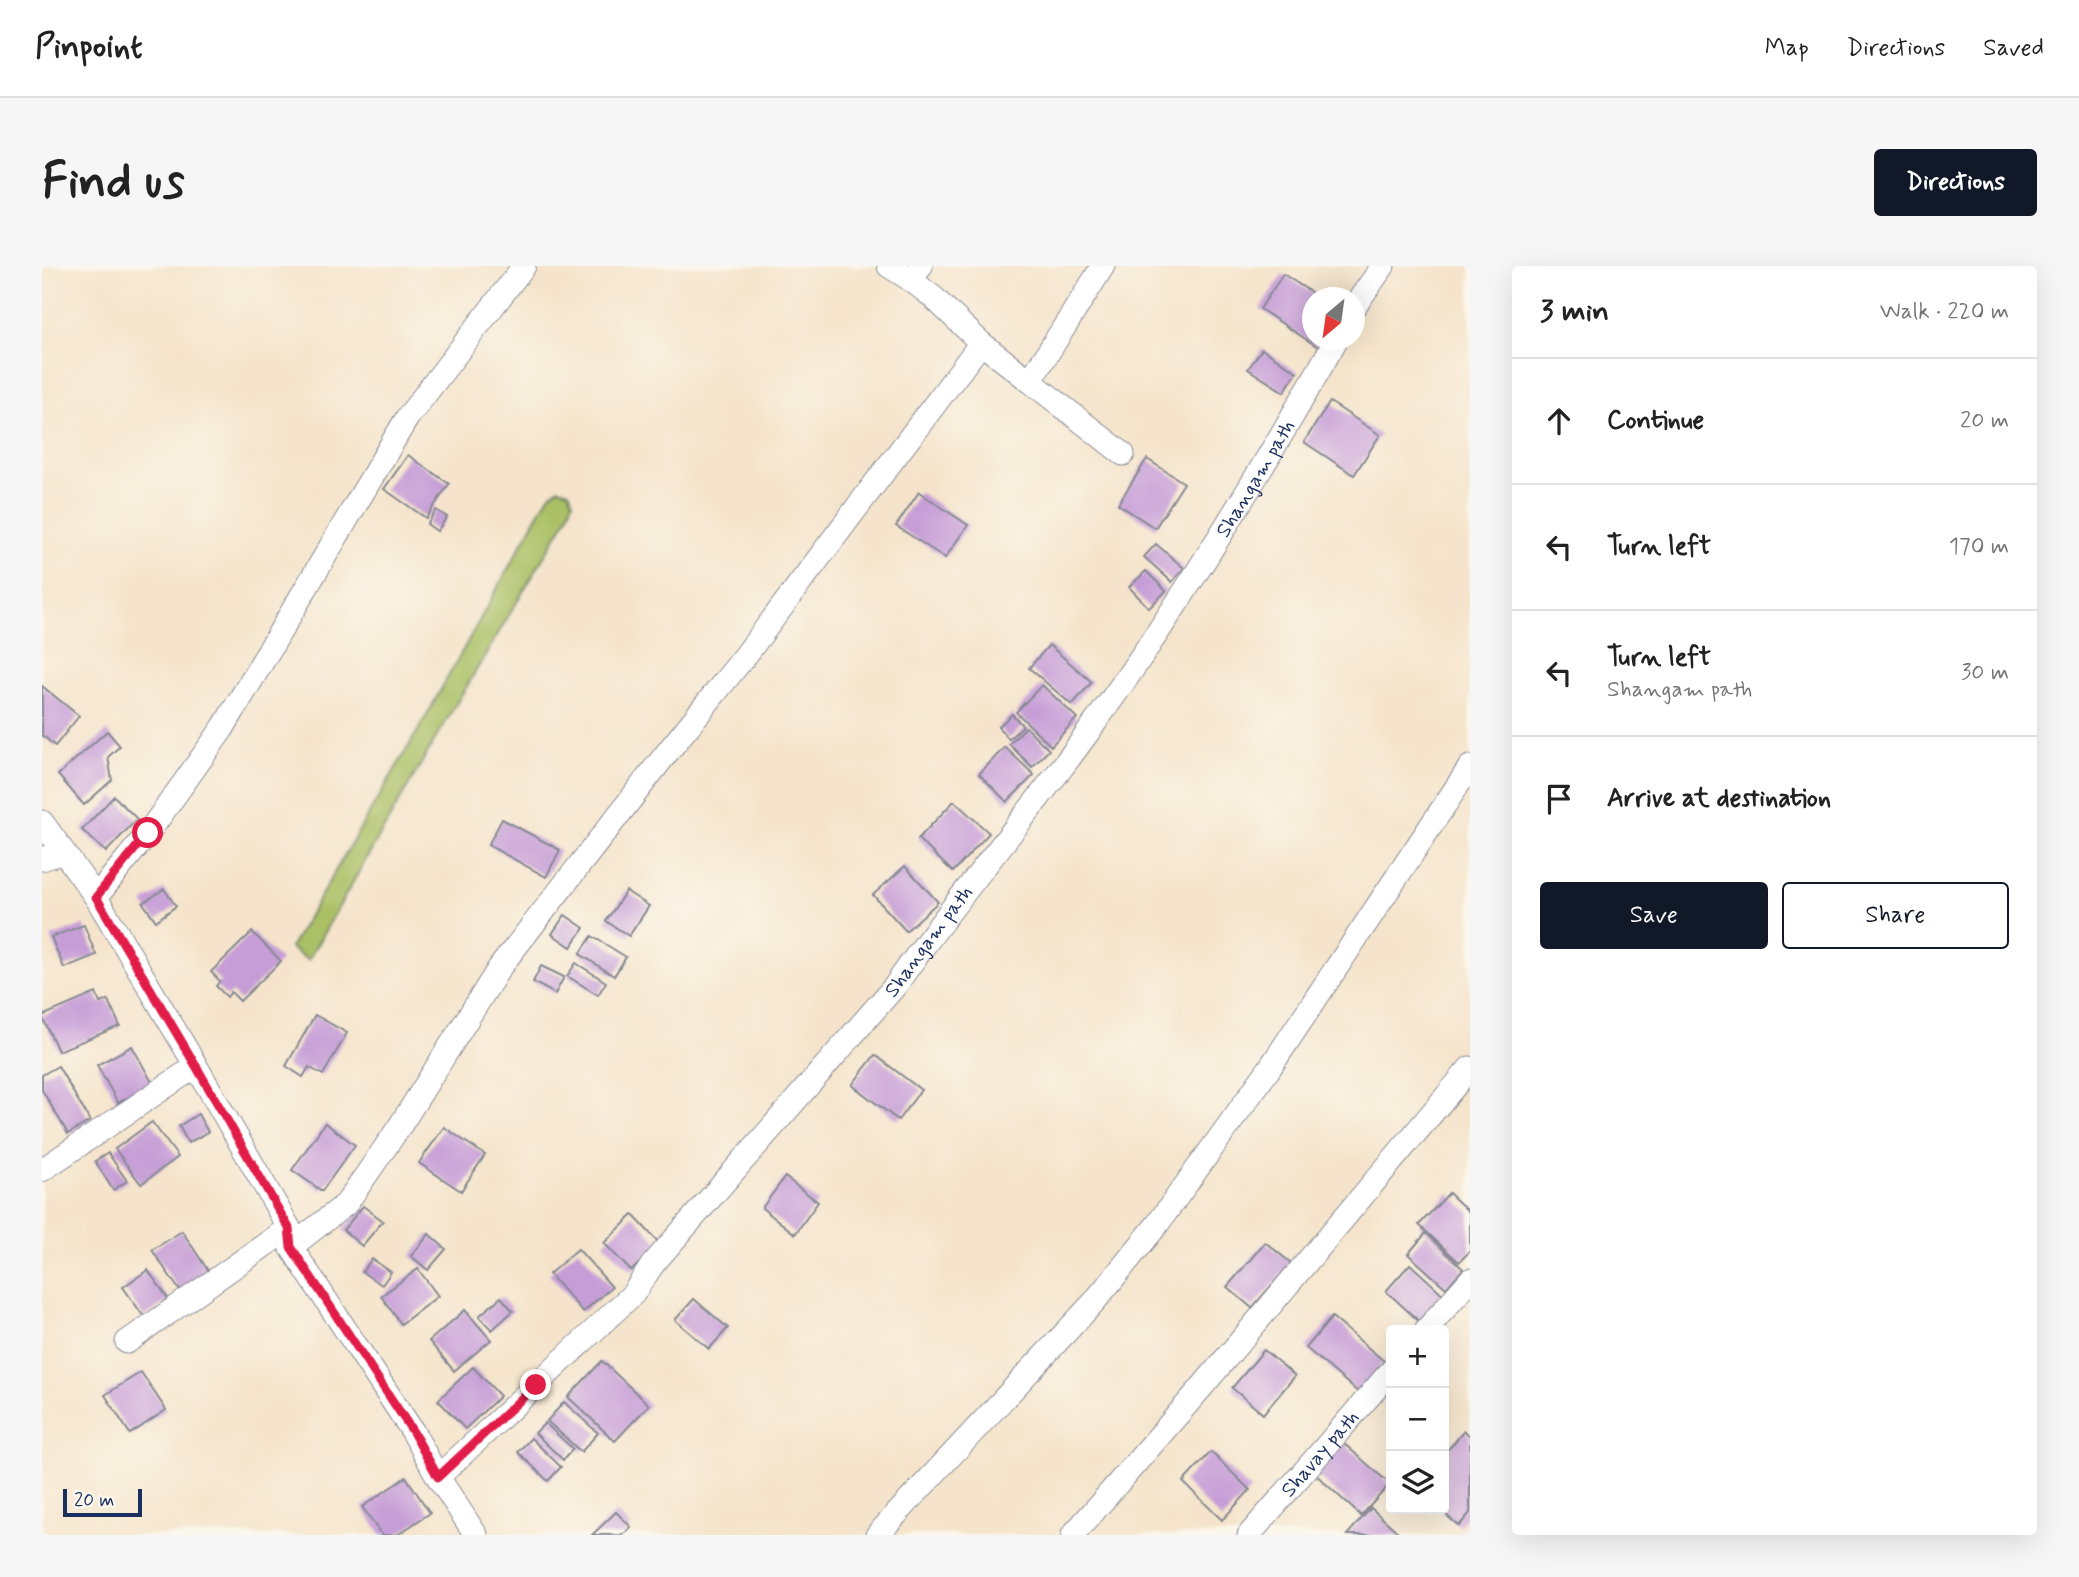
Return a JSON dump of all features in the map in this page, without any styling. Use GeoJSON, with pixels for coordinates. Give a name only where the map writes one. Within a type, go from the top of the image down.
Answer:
{"type":"FeatureCollection","features":[{"type":"Feature","properties":{"kind":"street"},"geometry":{"type":"LineString","coordinates":[[96,897],[148,833],[223,728],[407,418],[524,266]]}},
{"type":"Feature","properties":{"kind":"street"},"geometry":{"type":"LineString","coordinates":[[889,266],[916,273],[934,298],[981,343],[1124,454]]}},
{"type":"Feature","properties":{"kind":"street"},"geometry":{"type":"LineString","coordinates":[[1030,381],[1103,266]]}},
{"type":"Feature","properties":{"kind":"street"},"geometry":{"type":"LineString","coordinates":[[1365,291],[1383,266]]}},
{"type":"Feature","properties":{"kind":"street"},"geometry":{"type":"LineString","coordinates":[[127,1342],[346,1204],[398,1129],[500,967],[745,656],[981,343]]}},
{"type":"Feature","properties":{"kind":"street","name":"Shangam path"},"geometry":{"type":"LineString","coordinates":[[438,1477],[633,1294],[653,1264],[895,986],[1081,742],[1149,644],[1268,459],[1330,350]]}},
{"type":"Feature","properties":{"kind":"street"},"geometry":{"type":"LineString","coordinates":[[877,1535],[1094,1302],[1156,1226],[1299,1025],[1470,767]]}},
{"type":"Feature","properties":{"kind":"street"},"geometry":{"type":"LineString","coordinates":[[42,822],[53,856],[96,897],[196,1066],[290,1238],[474,1534]]}},
{"type":"Feature","properties":{"kind":"street"},"geometry":{"type":"LineString","coordinates":[[42,1170],[196,1066]]}},
{"type":"Feature","properties":{"kind":"street"},"geometry":{"type":"LineString","coordinates":[[1073,1535],[1202,1388],[1470,1068]]}},
{"type":"Feature","properties":{"kind":"street"},"geometry":{"type":"LineString","coordinates":[[1430,1325],[1470,1280]]}},
{"type":"Feature","properties":{"kind":"street","name":"Shavay path"},"geometry":{"type":"LineString","coordinates":[[1250,1535],[1386,1377]]}},
{"type":"Feature","properties":{"kind":"green space"},"geometry":{"type":"Polygon","coordinates":[[[559,488],[569,491],[573,501],[567,518],[308,960],[290,948],[423,722],[549,495],[559,488]]]}},
{"type":"Feature","properties":{"kind":"building"},"geometry":{"type":"Polygon","coordinates":[[[1283,274],[1303,287],[1302,337],[1260,309],[1283,274]]]}},
{"type":"Feature","properties":{"kind":"building"},"geometry":{"type":"Polygon","coordinates":[[[1262,349],[1297,372],[1284,392],[1248,369],[1262,349]]]}},
{"type":"Feature","properties":{"kind":"building"},"geometry":{"type":"Polygon","coordinates":[[[1330,402],[1380,435],[1354,475],[1304,442],[1330,402]]]}},
{"type":"Feature","properties":{"kind":"building"},"geometry":{"type":"Polygon","coordinates":[[[408,455],[449,484],[426,518],[384,489],[408,455]]]}},
{"type":"Feature","properties":{"kind":"building"},"geometry":{"type":"Polygon","coordinates":[[[1147,459],[1184,483],[1155,528],[1118,504],[1147,459]]]}},
{"type":"Feature","properties":{"kind":"building"},"geometry":{"type":"Polygon","coordinates":[[[919,492],[968,525],[945,558],[896,526],[919,492]]]}},
{"type":"Feature","properties":{"kind":"building"},"geometry":{"type":"Polygon","coordinates":[[[436,510],[447,517],[437,531],[427,524],[436,510]]]}},
{"type":"Feature","properties":{"kind":"building"},"geometry":{"type":"Polygon","coordinates":[[[1156,544],[1184,568],[1172,582],[1144,557],[1156,544]]]}},
{"type":"Feature","properties":{"kind":"building"},"geometry":{"type":"Polygon","coordinates":[[[1146,571],[1166,591],[1149,608],[1129,587],[1146,571]]]}},
{"type":"Feature","properties":{"kind":"building"},"geometry":{"type":"Polygon","coordinates":[[[1049,645],[1092,682],[1072,705],[1029,668],[1049,645]]]}},
{"type":"Feature","properties":{"kind":"building"},"geometry":{"type":"Polygon","coordinates":[[[1042,685],[1077,718],[1051,746],[1016,712],[1042,685]]]}},
{"type":"Feature","properties":{"kind":"building"},"geometry":{"type":"Polygon","coordinates":[[[42,686],[79,716],[55,746],[42,735],[42,686]]]}},
{"type":"Feature","properties":{"kind":"building"},"geometry":{"type":"Polygon","coordinates":[[[1012,714],[1023,726],[1009,739],[998,727],[1012,714]]]}},
{"type":"Feature","properties":{"kind":"building"},"geometry":{"type":"Polygon","coordinates":[[[1026,727],[1049,750],[1032,767],[1009,744],[1026,727]]]}},
{"type":"Feature","properties":{"kind":"building"},"geometry":{"type":"Polygon","coordinates":[[[107,731],[120,746],[108,757],[112,780],[84,805],[58,775],[107,731]]]}},
{"type":"Feature","properties":{"kind":"building"},"geometry":{"type":"Polygon","coordinates":[[[1005,747],[1034,775],[1007,802],[979,774],[1005,747]]]}},
{"type":"Feature","properties":{"kind":"building"},"geometry":{"type":"Polygon","coordinates":[[[114,796],[137,819],[106,852],[82,830],[114,796]]]}},
{"type":"Feature","properties":{"kind":"building"},"geometry":{"type":"Polygon","coordinates":[[[954,801],[989,833],[953,872],[918,839],[954,801]]]}},
{"type":"Feature","properties":{"kind":"building"},"geometry":{"type":"Polygon","coordinates":[[[502,819],[560,850],[546,877],[488,845],[502,819]]]}},
{"type":"Feature","properties":{"kind":"building"},"geometry":{"type":"Polygon","coordinates":[[[905,866],[938,902],[906,931],[873,895],[905,866]]]}},
{"type":"Feature","properties":{"kind":"building"},"geometry":{"type":"Polygon","coordinates":[[[164,889],[176,906],[156,921],[143,903],[164,889]]]}},
{"type":"Feature","properties":{"kind":"building"},"geometry":{"type":"Polygon","coordinates":[[[626,891],[649,906],[629,936],[606,921],[626,891]]]}},
{"type":"Feature","properties":{"kind":"building"},"geometry":{"type":"Polygon","coordinates":[[[565,915],[584,928],[571,947],[552,934],[565,915]]]}},
{"type":"Feature","properties":{"kind":"building"},"geometry":{"type":"Polygon","coordinates":[[[84,925],[96,955],[64,968],[51,937],[84,925]]]}},
{"type":"Feature","properties":{"kind":"building"},"geometry":{"type":"Polygon","coordinates":[[[252,932],[281,961],[240,1001],[231,992],[227,997],[216,986],[220,981],[211,972],[252,932]]]}},
{"type":"Feature","properties":{"kind":"building"},"geometry":{"type":"Polygon","coordinates":[[[592,936],[626,957],[614,976],[580,954],[592,936]]]}},
{"type":"Feature","properties":{"kind":"building"},"geometry":{"type":"Polygon","coordinates":[[[576,963],[606,982],[598,995],[567,976],[576,963]]]}},
{"type":"Feature","properties":{"kind":"building"},"geometry":{"type":"Polygon","coordinates":[[[541,966],[564,977],[555,994],[533,982],[541,966]]]}},
{"type":"Feature","properties":{"kind":"building"},"geometry":{"type":"Polygon","coordinates":[[[96,993],[100,1003],[108,1000],[120,1026],[58,1051],[42,1016],[96,993]]]}},
{"type":"Feature","properties":{"kind":"building"},"geometry":{"type":"Polygon","coordinates":[[[315,1015],[347,1033],[323,1075],[309,1067],[303,1077],[286,1066],[315,1015]]]}},
{"type":"Feature","properties":{"kind":"building"},"geometry":{"type":"Polygon","coordinates":[[[132,1046],[153,1084],[118,1103],[97,1065],[132,1046]]]}},
{"type":"Feature","properties":{"kind":"building"},"geometry":{"type":"Polygon","coordinates":[[[875,1055],[921,1090],[898,1120],[852,1085],[875,1055]]]}},
{"type":"Feature","properties":{"kind":"building"},"geometry":{"type":"Polygon","coordinates":[[[58,1066],[90,1121],[68,1134],[42,1090],[42,1075],[58,1066]]]}},
{"type":"Feature","properties":{"kind":"building"},"geometry":{"type":"Polygon","coordinates":[[[198,1114],[208,1132],[188,1143],[179,1126],[198,1114]]]}},
{"type":"Feature","properties":{"kind":"building"},"geometry":{"type":"Polygon","coordinates":[[[152,1122],[178,1157],[141,1184],[115,1149],[152,1122]]]}},
{"type":"Feature","properties":{"kind":"building"},"geometry":{"type":"Polygon","coordinates":[[[325,1123],[355,1145],[322,1191],[292,1170],[325,1123]]]}},
{"type":"Feature","properties":{"kind":"building"},"geometry":{"type":"Polygon","coordinates":[[[444,1127],[485,1155],[461,1191],[419,1163],[444,1127]]]}},
{"type":"Feature","properties":{"kind":"building"},"geometry":{"type":"Polygon","coordinates":[[[108,1153],[127,1181],[113,1190],[95,1161],[108,1153]]]}},
{"type":"Feature","properties":{"kind":"building"},"geometry":{"type":"Polygon","coordinates":[[[785,1177],[818,1202],[795,1234],[762,1208],[785,1177]]]}},
{"type":"Feature","properties":{"kind":"building"},"geometry":{"type":"Polygon","coordinates":[[[1449,1193],[1470,1213],[1470,1251],[1459,1262],[1419,1225],[1449,1193]]]}},
{"type":"Feature","properties":{"kind":"building"},"geometry":{"type":"Polygon","coordinates":[[[363,1206],[383,1221],[362,1246],[343,1230],[363,1206]]]}},
{"type":"Feature","properties":{"kind":"building"},"geometry":{"type":"Polygon","coordinates":[[[633,1215],[660,1244],[631,1271],[604,1243],[633,1215]]]}},
{"type":"Feature","properties":{"kind":"building"},"geometry":{"type":"Polygon","coordinates":[[[182,1231],[209,1272],[180,1291],[152,1250],[182,1231]]]}},
{"type":"Feature","properties":{"kind":"building"},"geometry":{"type":"Polygon","coordinates":[[[1426,1233],[1463,1269],[1446,1288],[1408,1254],[1426,1233]]]}},
{"type":"Feature","properties":{"kind":"building"},"geometry":{"type":"Polygon","coordinates":[[[429,1234],[446,1249],[428,1270],[411,1256],[429,1234]]]}},
{"type":"Feature","properties":{"kind":"building"},"geometry":{"type":"Polygon","coordinates":[[[1265,1242],[1291,1263],[1252,1308],[1227,1287],[1265,1242]]]}},
{"type":"Feature","properties":{"kind":"building"},"geometry":{"type":"Polygon","coordinates":[[[578,1249],[612,1287],[583,1312],[549,1274],[578,1249]]]}},
{"type":"Feature","properties":{"kind":"building"},"geometry":{"type":"Polygon","coordinates":[[[372,1259],[391,1272],[382,1285],[362,1272],[372,1259]]]}},
{"type":"Feature","properties":{"kind":"building"},"geometry":{"type":"Polygon","coordinates":[[[1410,1264],[1447,1298],[1423,1325],[1386,1291],[1410,1264]]]}},
{"type":"Feature","properties":{"kind":"building"},"geometry":{"type":"Polygon","coordinates":[[[418,1269],[438,1296],[401,1324],[381,1296],[418,1269]]]}},
{"type":"Feature","properties":{"kind":"building"},"geometry":{"type":"Polygon","coordinates":[[[148,1270],[169,1300],[144,1317],[123,1287],[148,1270]]]}},
{"type":"Feature","properties":{"kind":"building"},"geometry":{"type":"Polygon","coordinates":[[[501,1297],[513,1311],[492,1330],[479,1316],[501,1297]]]}},
{"type":"Feature","properties":{"kind":"building"},"geometry":{"type":"Polygon","coordinates":[[[694,1299],[728,1328],[709,1349],[675,1320],[694,1299]]]}},
{"type":"Feature","properties":{"kind":"building"},"geometry":{"type":"Polygon","coordinates":[[[465,1310],[491,1340],[454,1371],[429,1341],[465,1310]]]}},
{"type":"Feature","properties":{"kind":"building"},"geometry":{"type":"Polygon","coordinates":[[[1332,1317],[1384,1361],[1358,1392],[1306,1348],[1332,1317]]]}},
{"type":"Feature","properties":{"kind":"building"},"geometry":{"type":"Polygon","coordinates":[[[1264,1350],[1295,1376],[1263,1414],[1232,1388],[1264,1350]]]}},
{"type":"Feature","properties":{"kind":"building"},"geometry":{"type":"Polygon","coordinates":[[[602,1361],[649,1405],[615,1441],[568,1397],[602,1361]]]}},
{"type":"Feature","properties":{"kind":"building"},"geometry":{"type":"Polygon","coordinates":[[[473,1367],[500,1396],[465,1429],[438,1400],[473,1367]]]}},
{"type":"Feature","properties":{"kind":"building"},"geometry":{"type":"Polygon","coordinates":[[[141,1372],[166,1410],[130,1434],[105,1395],[141,1372]]]}},
{"type":"Feature","properties":{"kind":"building"},"geometry":{"type":"Polygon","coordinates":[[[564,1402],[598,1433],[581,1452],[547,1421],[564,1402]]]}},
{"type":"Feature","properties":{"kind":"building"},"geometry":{"type":"Polygon","coordinates":[[[545,1423],[573,1449],[563,1460],[535,1433],[545,1423]]]}},
{"type":"Feature","properties":{"kind":"building"},"geometry":{"type":"Polygon","coordinates":[[[1464,1431],[1470,1436],[1470,1513],[1459,1526],[1445,1514],[1449,1514],[1449,1448],[1464,1431]]]}},
{"type":"Feature","properties":{"kind":"building"},"geometry":{"type":"Polygon","coordinates":[[[531,1438],[561,1467],[548,1481],[518,1452],[531,1438]]]}},
{"type":"Feature","properties":{"kind":"building"},"geometry":{"type":"Polygon","coordinates":[[[1341,1441],[1386,1480],[1386,1488],[1361,1516],[1313,1472],[1341,1441]]]}},
{"type":"Feature","properties":{"kind":"building"},"geometry":{"type":"Polygon","coordinates":[[[1211,1452],[1250,1490],[1222,1520],[1183,1482],[1211,1452]]]}},
{"type":"Feature","properties":{"kind":"building"},"geometry":{"type":"Polygon","coordinates":[[[406,1477],[430,1513],[397,1535],[382,1535],[362,1507],[406,1477]]]}},
{"type":"Feature","properties":{"kind":"building"},"geometry":{"type":"Polygon","coordinates":[[[1371,1508],[1401,1535],[1347,1535],[1371,1508]]]}},
{"type":"Feature","properties":{"kind":"building"},"geometry":{"type":"Polygon","coordinates":[[[616,1512],[631,1527],[623,1535],[592,1535],[616,1512]]]}},
{"type":"Feature","properties":{"kind":"route"},"geometry":{"type":"LineString","coordinates":[[148,833],[96,897],[289,1228],[291,1247],[413,1432],[438,1477],[536,1385]]}}]}
